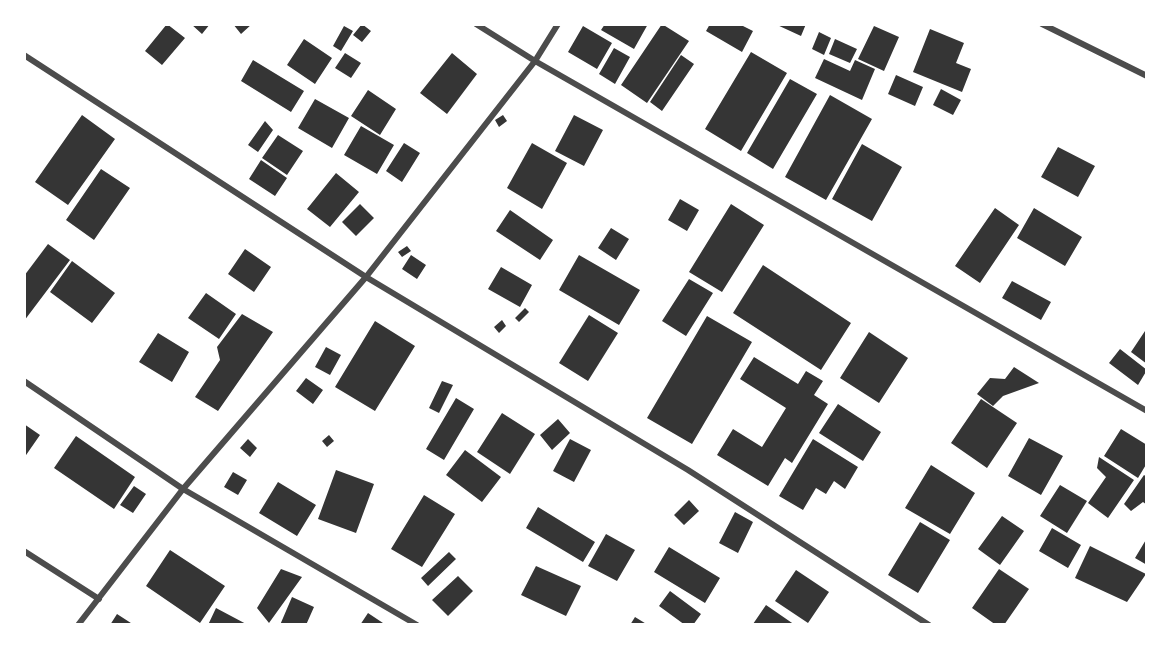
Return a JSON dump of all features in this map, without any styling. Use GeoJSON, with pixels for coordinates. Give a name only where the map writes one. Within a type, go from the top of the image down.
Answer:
{"type":"FeatureCollection","features":[{"type":"Feature","properties":{"kind":"street"},"geometry":{"type":"LineString","coordinates":[[476,24],[535,61],[1147,411]]}},
{"type":"Feature","properties":{"kind":"street"},"geometry":{"type":"LineString","coordinates":[[78,625],[183,489],[366,277],[535,61],[558,24]]}},
{"type":"Feature","properties":{"kind":"street"},"geometry":{"type":"LineString","coordinates":[[1042,24],[1147,75]]}},
{"type":"Feature","properties":{"kind":"street"},"geometry":{"type":"LineString","coordinates":[[24,55],[366,277],[688,470],[929,625]]}},
{"type":"Feature","properties":{"kind":"street"},"geometry":{"type":"LineString","coordinates":[[24,381],[183,489],[417,625]]}},
{"type":"Feature","properties":{"kind":"street"},"geometry":{"type":"LineString","coordinates":[[24,551],[99,598]]}},
{"type":"Feature","properties":{"kind":"building"},"geometry":{"type":"Polygon","coordinates":[[[167,24],[185,38],[162,65],[145,51],[167,24]]]}},
{"type":"Feature","properties":{"kind":"building"},"geometry":{"type":"Polygon","coordinates":[[[191,24],[210,24],[202,34],[191,24]]]}},
{"type":"Feature","properties":{"kind":"building"},"geometry":{"type":"Polygon","coordinates":[[[233,24],[252,24],[241,34],[233,24]]]}},
{"type":"Feature","properties":{"kind":"building"},"geometry":{"type":"Polygon","coordinates":[[[362,24],[371,31],[362,42],[353,35],[362,24]]]}},
{"type":"Feature","properties":{"kind":"building"},"geometry":{"type":"Polygon","coordinates":[[[605,24],[648,24],[634,49],[601,30],[605,24]]]}},
{"type":"Feature","properties":{"kind":"building"},"geometry":{"type":"Polygon","coordinates":[[[662,24],[689,41],[647,103],[621,85],[662,24]]]}},
{"type":"Feature","properties":{"kind":"building"},"geometry":{"type":"Polygon","coordinates":[[[710,24],[739,24],[753,31],[742,52],[706,31],[710,24]]]}},
{"type":"Feature","properties":{"kind":"building"},"geometry":{"type":"Polygon","coordinates":[[[775,24],[806,24],[801,36],[775,24]]]}},
{"type":"Feature","properties":{"kind":"building"},"geometry":{"type":"Polygon","coordinates":[[[344,26],[353,31],[341,51],[333,46],[344,26]]]}},
{"type":"Feature","properties":{"kind":"building"},"geometry":{"type":"Polygon","coordinates":[[[583,26],[612,43],[597,69],[568,52],[583,26]]]}},
{"type":"Feature","properties":{"kind":"building"},"geometry":{"type":"Polygon","coordinates":[[[874,26],[899,37],[884,71],[858,59],[874,26]]]}},
{"type":"Feature","properties":{"kind":"building"},"geometry":{"type":"Polygon","coordinates":[[[930,29],[964,43],[956,63],[971,69],[962,92],[913,72],[930,29]]]}},
{"type":"Feature","properties":{"kind":"building"},"geometry":{"type":"Polygon","coordinates":[[[819,32],[831,38],[824,55],[812,49],[819,32]]]}},
{"type":"Feature","properties":{"kind":"building"},"geometry":{"type":"Polygon","coordinates":[[[304,39],[332,58],[315,84],[287,65],[304,39]]]}},
{"type":"Feature","properties":{"kind":"building"},"geometry":{"type":"Polygon","coordinates":[[[835,39],[857,49],[850,63],[829,54],[835,39]]]}},
{"type":"Feature","properties":{"kind":"building"},"geometry":{"type":"Polygon","coordinates":[[[614,48],[630,57],[615,84],[599,74],[614,48]]]}},
{"type":"Feature","properties":{"kind":"building"},"geometry":{"type":"Polygon","coordinates":[[[751,52],[787,73],[741,151],[705,129],[751,52]]]}},
{"type":"Feature","properties":{"kind":"building"},"geometry":{"type":"Polygon","coordinates":[[[345,53],[361,63],[351,78],[335,68],[345,53]]]}},
{"type":"Feature","properties":{"kind":"building"},"geometry":{"type":"Polygon","coordinates":[[[452,53],[477,74],[447,114],[420,93],[452,53]]]}},
{"type":"Feature","properties":{"kind":"building"},"geometry":{"type":"Polygon","coordinates":[[[681,55],[694,64],[662,111],[650,102],[681,55]]]}},
{"type":"Feature","properties":{"kind":"building"},"geometry":{"type":"Polygon","coordinates":[[[824,59],[850,71],[855,60],[875,69],[862,100],[815,78],[824,59]]]}},
{"type":"Feature","properties":{"kind":"building"},"geometry":{"type":"Polygon","coordinates":[[[253,60],[304,91],[291,112],[241,81],[253,60]]]}},
{"type":"Feature","properties":{"kind":"building"},"geometry":{"type":"Polygon","coordinates":[[[896,75],[923,87],[915,106],[888,94],[896,75]]]}},
{"type":"Feature","properties":{"kind":"building"},"geometry":{"type":"Polygon","coordinates":[[[790,79],[817,94],[773,169],[747,153],[790,79]]]}},
{"type":"Feature","properties":{"kind":"building"},"geometry":{"type":"Polygon","coordinates":[[[941,89],[961,100],[953,115],[933,105],[941,89]]]}},
{"type":"Feature","properties":{"kind":"building"},"geometry":{"type":"Polygon","coordinates":[[[368,90],[396,109],[380,135],[351,116],[368,90]]]}},
{"type":"Feature","properties":{"kind":"building"},"geometry":{"type":"Polygon","coordinates":[[[830,95],[872,119],[826,200],[785,177],[830,95]]]}},
{"type":"Feature","properties":{"kind":"building"},"geometry":{"type":"Polygon","coordinates":[[[315,99],[349,118],[332,148],[298,128],[315,99]]]}},
{"type":"Feature","properties":{"kind":"building"},"geometry":{"type":"Polygon","coordinates":[[[82,115],[115,139],[68,205],[35,182],[82,115]]]}},
{"type":"Feature","properties":{"kind":"building"},"geometry":{"type":"Polygon","coordinates":[[[503,115],[507,121],[499,127],[495,120],[503,115]]]}},
{"type":"Feature","properties":{"kind":"building"},"geometry":{"type":"Polygon","coordinates":[[[574,115],[603,130],[584,166],[555,151],[574,115]]]}},
{"type":"Feature","properties":{"kind":"building"},"geometry":{"type":"Polygon","coordinates":[[[265,121],[273,130],[258,152],[248,145],[265,121]]]}},
{"type":"Feature","properties":{"kind":"building"},"geometry":{"type":"Polygon","coordinates":[[[361,126],[394,145],[377,174],[344,155],[361,126]]]}},
{"type":"Feature","properties":{"kind":"building"},"geometry":{"type":"Polygon","coordinates":[[[278,135],[303,151],[287,175],[262,158],[278,135]]]}},
{"type":"Feature","properties":{"kind":"building"},"geometry":{"type":"Polygon","coordinates":[[[404,143],[420,153],[402,182],[386,171],[404,143]]]}},
{"type":"Feature","properties":{"kind":"building"},"geometry":{"type":"Polygon","coordinates":[[[532,143],[567,163],[542,209],[507,188],[532,143]]]}},
{"type":"Feature","properties":{"kind":"building"},"geometry":{"type":"Polygon","coordinates":[[[862,144],[902,167],[872,221],[832,199],[862,144]]]}},
{"type":"Feature","properties":{"kind":"building"},"geometry":{"type":"Polygon","coordinates":[[[1058,147],[1095,166],[1078,197],[1041,177],[1058,147]]]}},
{"type":"Feature","properties":{"kind":"building"},"geometry":{"type":"Polygon","coordinates":[[[261,160],[287,178],[275,196],[249,179],[261,160]]]}},
{"type":"Feature","properties":{"kind":"building"},"geometry":{"type":"Polygon","coordinates":[[[101,169],[130,188],[94,240],[66,220],[101,169]]]}},
{"type":"Feature","properties":{"kind":"building"},"geometry":{"type":"Polygon","coordinates":[[[336,173],[359,192],[330,227],[307,209],[336,173]]]}},
{"type":"Feature","properties":{"kind":"building"},"geometry":{"type":"Polygon","coordinates":[[[680,199],[699,210],[687,231],[668,220],[680,199]]]}},
{"type":"Feature","properties":{"kind":"building"},"geometry":{"type":"Polygon","coordinates":[[[360,204],[374,218],[356,236],[342,222],[360,204]]]}},
{"type":"Feature","properties":{"kind":"building"},"geometry":{"type":"Polygon","coordinates":[[[731,204],[764,225],[722,292],[689,272],[731,204]]]}},
{"type":"Feature","properties":{"kind":"building"},"geometry":{"type":"Polygon","coordinates":[[[995,208],[1019,225],[980,283],[955,266],[995,208]]]}},
{"type":"Feature","properties":{"kind":"building"},"geometry":{"type":"Polygon","coordinates":[[[1034,208],[1082,237],[1065,266],[1017,238],[1034,208]]]}},
{"type":"Feature","properties":{"kind":"building"},"geometry":{"type":"Polygon","coordinates":[[[510,210],[553,240],[540,260],[496,231],[510,210]]]}},
{"type":"Feature","properties":{"kind":"building"},"geometry":{"type":"Polygon","coordinates":[[[611,228],[629,239],[616,260],[598,248],[611,228]]]}},
{"type":"Feature","properties":{"kind":"building"},"geometry":{"type":"Polygon","coordinates":[[[48,244],[70,260],[24,321],[24,276],[48,244]]]}},
{"type":"Feature","properties":{"kind":"building"},"geometry":{"type":"Polygon","coordinates":[[[407,246],[411,251],[402,257],[398,252],[407,246]]]}},
{"type":"Feature","properties":{"kind":"building"},"geometry":{"type":"Polygon","coordinates":[[[245,249],[271,267],[254,292],[228,274],[245,249]]]}},
{"type":"Feature","properties":{"kind":"building"},"geometry":{"type":"Polygon","coordinates":[[[411,255],[426,265],[417,279],[402,269],[411,255]]]}},
{"type":"Feature","properties":{"kind":"building"},"geometry":{"type":"Polygon","coordinates":[[[579,255],[640,290],[619,325],[559,290],[579,255]]]}},
{"type":"Feature","properties":{"kind":"building"},"geometry":{"type":"Polygon","coordinates":[[[72,261],[115,293],[92,323],[50,292],[72,261]]]}},
{"type":"Feature","properties":{"kind":"building"},"geometry":{"type":"Polygon","coordinates":[[[763,265],[851,323],[821,370],[733,313],[763,265]]]}},
{"type":"Feature","properties":{"kind":"building"},"geometry":{"type":"Polygon","coordinates":[[[501,267],[532,285],[520,307],[488,289],[501,267]]]}},
{"type":"Feature","properties":{"kind":"building"},"geometry":{"type":"Polygon","coordinates":[[[689,279],[713,293],[686,336],[662,321],[689,279]]]}},
{"type":"Feature","properties":{"kind":"building"},"geometry":{"type":"Polygon","coordinates":[[[1012,281],[1051,302],[1041,320],[1002,298],[1012,281]]]}},
{"type":"Feature","properties":{"kind":"building"},"geometry":{"type":"Polygon","coordinates":[[[206,293],[236,314],[219,339],[188,318],[206,293]]]}},
{"type":"Feature","properties":{"kind":"building"},"geometry":{"type":"Polygon","coordinates":[[[525,308],[529,312],[519,322],[515,318],[525,308]]]}},
{"type":"Feature","properties":{"kind":"building"},"geometry":{"type":"Polygon","coordinates":[[[242,314],[273,332],[218,411],[195,397],[220,360],[217,347],[242,314]]]}},
{"type":"Feature","properties":{"kind":"building"},"geometry":{"type":"Polygon","coordinates":[[[589,315],[618,333],[588,381],[559,363],[589,315]]]}},
{"type":"Feature","properties":{"kind":"building"},"geometry":{"type":"Polygon","coordinates":[[[707,316],[752,342],[692,444],[647,418],[707,316]]]}},
{"type":"Feature","properties":{"kind":"building"},"geometry":{"type":"Polygon","coordinates":[[[502,320],[506,326],[499,333],[494,327],[502,320]]]}},
{"type":"Feature","properties":{"kind":"building"},"geometry":{"type":"Polygon","coordinates":[[[375,321],[415,346],[375,411],[335,387],[375,321]]]}},
{"type":"Feature","properties":{"kind":"building"},"geometry":{"type":"Polygon","coordinates":[[[1147,328],[1147,364],[1131,352],[1147,328]]]}},
{"type":"Feature","properties":{"kind":"building"},"geometry":{"type":"Polygon","coordinates":[[[869,332],[908,358],[879,403],[840,378],[869,332]]]}},
{"type":"Feature","properties":{"kind":"building"},"geometry":{"type":"Polygon","coordinates":[[[158,333],[189,352],[172,382],[139,362],[158,333]]]}},
{"type":"Feature","properties":{"kind":"building"},"geometry":{"type":"Polygon","coordinates":[[[326,347],[341,355],[330,375],[315,367],[326,347]]]}},
{"type":"Feature","properties":{"kind":"building"},"geometry":{"type":"Polygon","coordinates":[[[1120,349],[1147,370],[1138,385],[1109,363],[1120,349]]]}},
{"type":"Feature","properties":{"kind":"building"},"geometry":{"type":"Polygon","coordinates":[[[754,357],[798,384],[806,371],[823,381],[814,395],[828,404],[792,463],[785,458],[768,486],[717,455],[733,429],[762,447],[786,408],[740,379],[754,357]]]}},
{"type":"Feature","properties":{"kind":"building"},"geometry":{"type":"Polygon","coordinates":[[[1014,367],[1039,383],[1003,396],[993,406],[977,394],[990,378],[1005,379],[1014,367]]]}},
{"type":"Feature","properties":{"kind":"building"},"geometry":{"type":"Polygon","coordinates":[[[306,378],[323,390],[313,404],[296,391],[306,378]]]}},
{"type":"Feature","properties":{"kind":"building"},"geometry":{"type":"Polygon","coordinates":[[[442,381],[453,385],[439,413],[429,408],[442,381]]]}},
{"type":"Feature","properties":{"kind":"building"},"geometry":{"type":"Polygon","coordinates":[[[456,398],[474,409],[444,460],[426,449],[456,398]]]}},
{"type":"Feature","properties":{"kind":"building"},"geometry":{"type":"Polygon","coordinates":[[[981,399],[1017,423],[987,468],[951,443],[981,399]]]}},
{"type":"Feature","properties":{"kind":"building"},"geometry":{"type":"Polygon","coordinates":[[[838,404],[881,432],[863,461],[819,433],[838,404]]]}},
{"type":"Feature","properties":{"kind":"building"},"geometry":{"type":"Polygon","coordinates":[[[502,413],[535,434],[510,474],[477,452],[502,413]]]}},
{"type":"Feature","properties":{"kind":"building"},"geometry":{"type":"Polygon","coordinates":[[[558,419],[570,433],[552,450],[540,435],[558,419]]]}},
{"type":"Feature","properties":{"kind":"building"},"geometry":{"type":"Polygon","coordinates":[[[24,424],[40,435],[24,458],[24,424]]]}},
{"type":"Feature","properties":{"kind":"building"},"geometry":{"type":"Polygon","coordinates":[[[1121,429],[1147,445],[1147,463],[1138,478],[1104,456],[1121,429]]]}},
{"type":"Feature","properties":{"kind":"building"},"geometry":{"type":"Polygon","coordinates":[[[329,435],[334,441],[327,447],[322,441],[329,435]]]}},
{"type":"Feature","properties":{"kind":"building"},"geometry":{"type":"Polygon","coordinates":[[[76,436],[135,477],[114,509],[54,468],[76,436]]]}},
{"type":"Feature","properties":{"kind":"building"},"geometry":{"type":"Polygon","coordinates":[[[1029,438],[1063,456],[1041,495],[1008,476],[1029,438]]]}},
{"type":"Feature","properties":{"kind":"building"},"geometry":{"type":"Polygon","coordinates":[[[248,439],[257,448],[250,457],[240,448],[248,439]]]}},
{"type":"Feature","properties":{"kind":"building"},"geometry":{"type":"Polygon","coordinates":[[[570,439],[591,450],[574,482],[553,471],[570,439]]]}},
{"type":"Feature","properties":{"kind":"building"},"geometry":{"type":"Polygon","coordinates":[[[813,439],[858,467],[845,489],[834,481],[826,494],[816,488],[803,510],[779,496],[813,439]]]}},
{"type":"Feature","properties":{"kind":"building"},"geometry":{"type":"Polygon","coordinates":[[[465,450],[501,477],[482,502],[446,475],[465,450]]]}},
{"type":"Feature","properties":{"kind":"building"},"geometry":{"type":"Polygon","coordinates":[[[1099,457],[1134,480],[1108,518],[1088,503],[1106,477],[1097,468],[1099,457]]]}},
{"type":"Feature","properties":{"kind":"building"},"geometry":{"type":"Polygon","coordinates":[[[931,465],[975,493],[950,534],[905,508],[931,465]]]}},
{"type":"Feature","properties":{"kind":"building"},"geometry":{"type":"Polygon","coordinates":[[[336,470],[374,484],[356,533],[318,519],[336,470]]]}},
{"type":"Feature","properties":{"kind":"building"},"geometry":{"type":"Polygon","coordinates":[[[233,472],[247,480],[238,495],[224,487],[233,472]]]}},
{"type":"Feature","properties":{"kind":"building"},"geometry":{"type":"Polygon","coordinates":[[[1144,475],[1147,477],[1147,505],[1143,502],[1131,511],[1124,504],[1144,475]]]}},
{"type":"Feature","properties":{"kind":"building"},"geometry":{"type":"Polygon","coordinates":[[[278,482],[316,505],[297,536],[259,513],[278,482]]]}},
{"type":"Feature","properties":{"kind":"building"},"geometry":{"type":"Polygon","coordinates":[[[1060,485],[1087,501],[1067,533],[1040,516],[1060,485]]]}},
{"type":"Feature","properties":{"kind":"building"},"geometry":{"type":"Polygon","coordinates":[[[134,486],[146,494],[133,513],[120,505],[134,486]]]}},
{"type":"Feature","properties":{"kind":"building"},"geometry":{"type":"Polygon","coordinates":[[[424,495],[455,514],[422,567],[391,549],[424,495]]]}},
{"type":"Feature","properties":{"kind":"building"},"geometry":{"type":"Polygon","coordinates":[[[689,500],[699,511],[684,525],[674,515],[689,500]]]}},
{"type":"Feature","properties":{"kind":"building"},"geometry":{"type":"Polygon","coordinates":[[[538,507],[595,542],[583,562],[526,528],[538,507]]]}},
{"type":"Feature","properties":{"kind":"building"},"geometry":{"type":"Polygon","coordinates":[[[735,512],[753,522],[738,553],[719,543],[735,512]]]}},
{"type":"Feature","properties":{"kind":"building"},"geometry":{"type":"Polygon","coordinates":[[[1002,516],[1024,531],[1000,565],[978,549],[1002,516]]]}},
{"type":"Feature","properties":{"kind":"building"},"geometry":{"type":"Polygon","coordinates":[[[920,522],[950,540],[918,593],[888,575],[920,522]]]}},
{"type":"Feature","properties":{"kind":"building"},"geometry":{"type":"Polygon","coordinates":[[[1052,528],[1081,545],[1068,568],[1039,551],[1052,528]]]}},
{"type":"Feature","properties":{"kind":"building"},"geometry":{"type":"Polygon","coordinates":[[[606,534],[635,550],[617,581],[588,566],[606,534]]]}},
{"type":"Feature","properties":{"kind":"building"},"geometry":{"type":"Polygon","coordinates":[[[1147,538],[1147,565],[1135,558],[1147,538]]]}},
{"type":"Feature","properties":{"kind":"building"},"geometry":{"type":"Polygon","coordinates":[[[1090,546],[1146,574],[1127,602],[1075,578],[1090,546]]]}},
{"type":"Feature","properties":{"kind":"building"},"geometry":{"type":"Polygon","coordinates":[[[669,547],[720,578],[705,603],[654,572],[669,547]]]}},
{"type":"Feature","properties":{"kind":"building"},"geometry":{"type":"Polygon","coordinates":[[[170,550],[225,586],[200,623],[146,586],[170,550]]]}},
{"type":"Feature","properties":{"kind":"building"},"geometry":{"type":"Polygon","coordinates":[[[449,552],[456,559],[428,586],[421,578],[449,552]]]}},
{"type":"Feature","properties":{"kind":"building"},"geometry":{"type":"Polygon","coordinates":[[[536,566],[581,586],[566,616],[521,595],[536,566]]]}},
{"type":"Feature","properties":{"kind":"building"},"geometry":{"type":"Polygon","coordinates":[[[281,569],[302,577],[269,623],[257,608],[281,569]]]}},
{"type":"Feature","properties":{"kind":"building"},"geometry":{"type":"Polygon","coordinates":[[[999,569],[1029,589],[1004,625],[996,625],[972,608],[999,569]]]}},
{"type":"Feature","properties":{"kind":"building"},"geometry":{"type":"Polygon","coordinates":[[[796,570],[829,592],[808,623],[775,601],[796,570]]]}},
{"type":"Feature","properties":{"kind":"building"},"geometry":{"type":"Polygon","coordinates":[[[458,576],[473,591],[448,616],[432,600],[458,576]]]}},
{"type":"Feature","properties":{"kind":"building"},"geometry":{"type":"Polygon","coordinates":[[[670,591],[701,614],[693,625],[685,625],[659,606],[670,591]]]}},
{"type":"Feature","properties":{"kind":"building"},"geometry":{"type":"Polygon","coordinates":[[[292,597],[314,607],[306,625],[280,625],[292,597]]]}},
{"type":"Feature","properties":{"kind":"building"},"geometry":{"type":"Polygon","coordinates":[[[766,605],[795,625],[753,624],[766,605]]]}},
{"type":"Feature","properties":{"kind":"building"},"geometry":{"type":"Polygon","coordinates":[[[216,608],[248,625],[208,625],[216,608]]]}},
{"type":"Feature","properties":{"kind":"building"},"geometry":{"type":"Polygon","coordinates":[[[368,613],[386,625],[360,625],[368,613]]]}},
{"type":"Feature","properties":{"kind":"building"},"geometry":{"type":"Polygon","coordinates":[[[117,614],[134,625],[110,625],[117,614]]]}},
{"type":"Feature","properties":{"kind":"building"},"geometry":{"type":"Polygon","coordinates":[[[635,617],[648,625],[630,625],[635,617]]]}}]}
